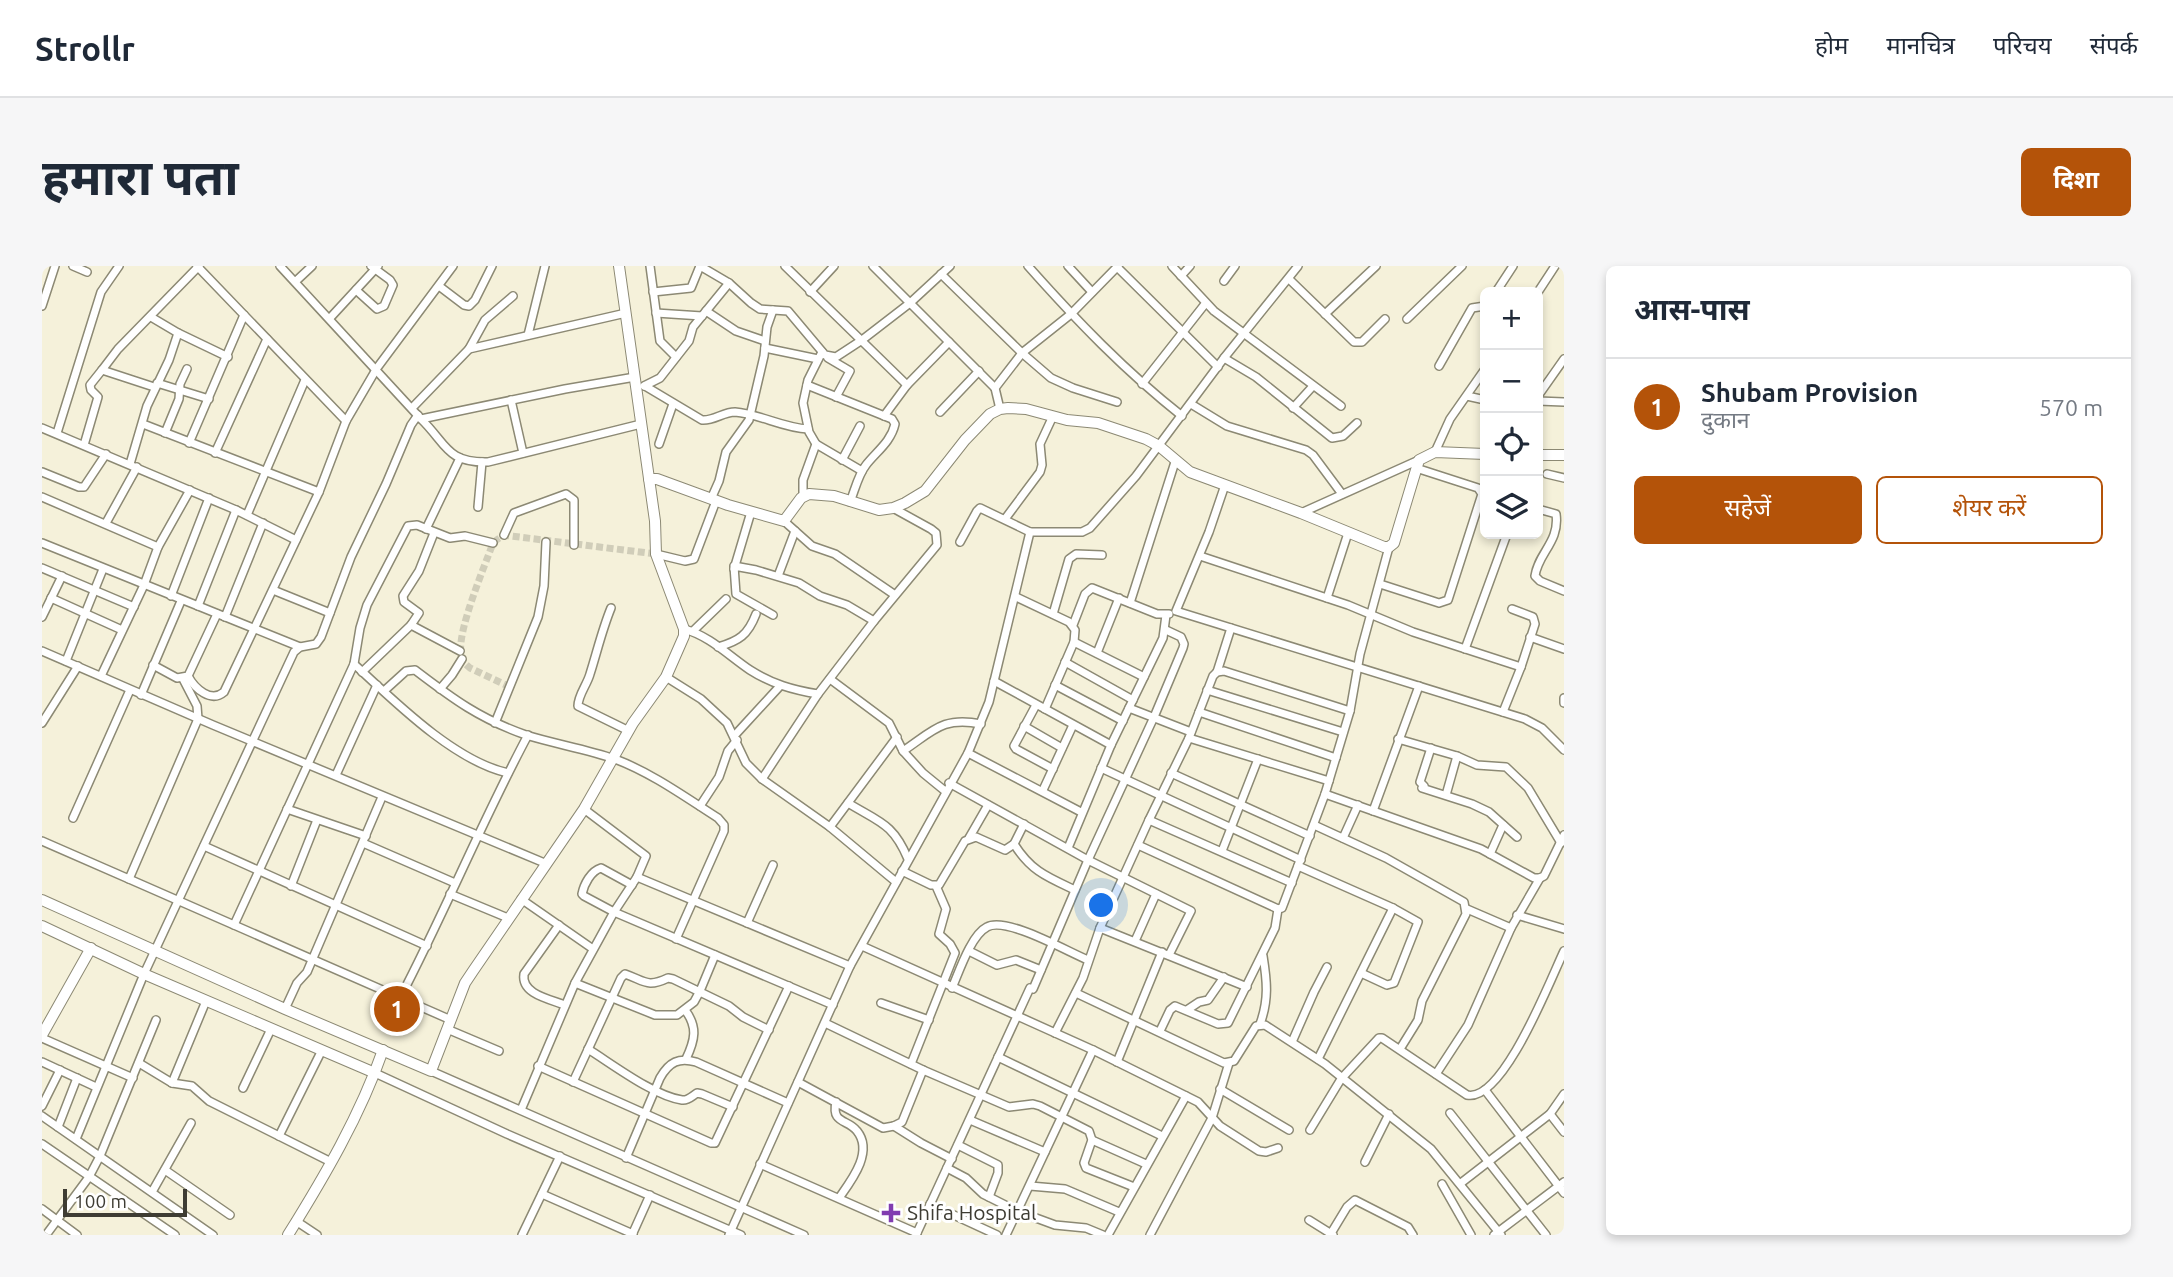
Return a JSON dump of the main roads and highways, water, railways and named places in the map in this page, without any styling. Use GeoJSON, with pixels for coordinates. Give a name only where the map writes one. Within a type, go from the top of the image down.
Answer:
{"type":"FeatureCollection","features":[{"type":"Feature","properties":{"kind":"tunnel"},"geometry":{"type":"LineString","coordinates":[[510,687],[470,668],[461,654],[467,615],[493,543],[508,536],[656,554]]}},
{"type":"Feature","properties":{"kind":"place","name":"Shubam Provision"},"geometry":{"type":"Point","coordinates":[397,1009]}},
{"type":"Feature","properties":{"kind":"place","name":"Shifa Hospital"},"geometry":{"type":"Point","coordinates":[891,1213]}}]}
